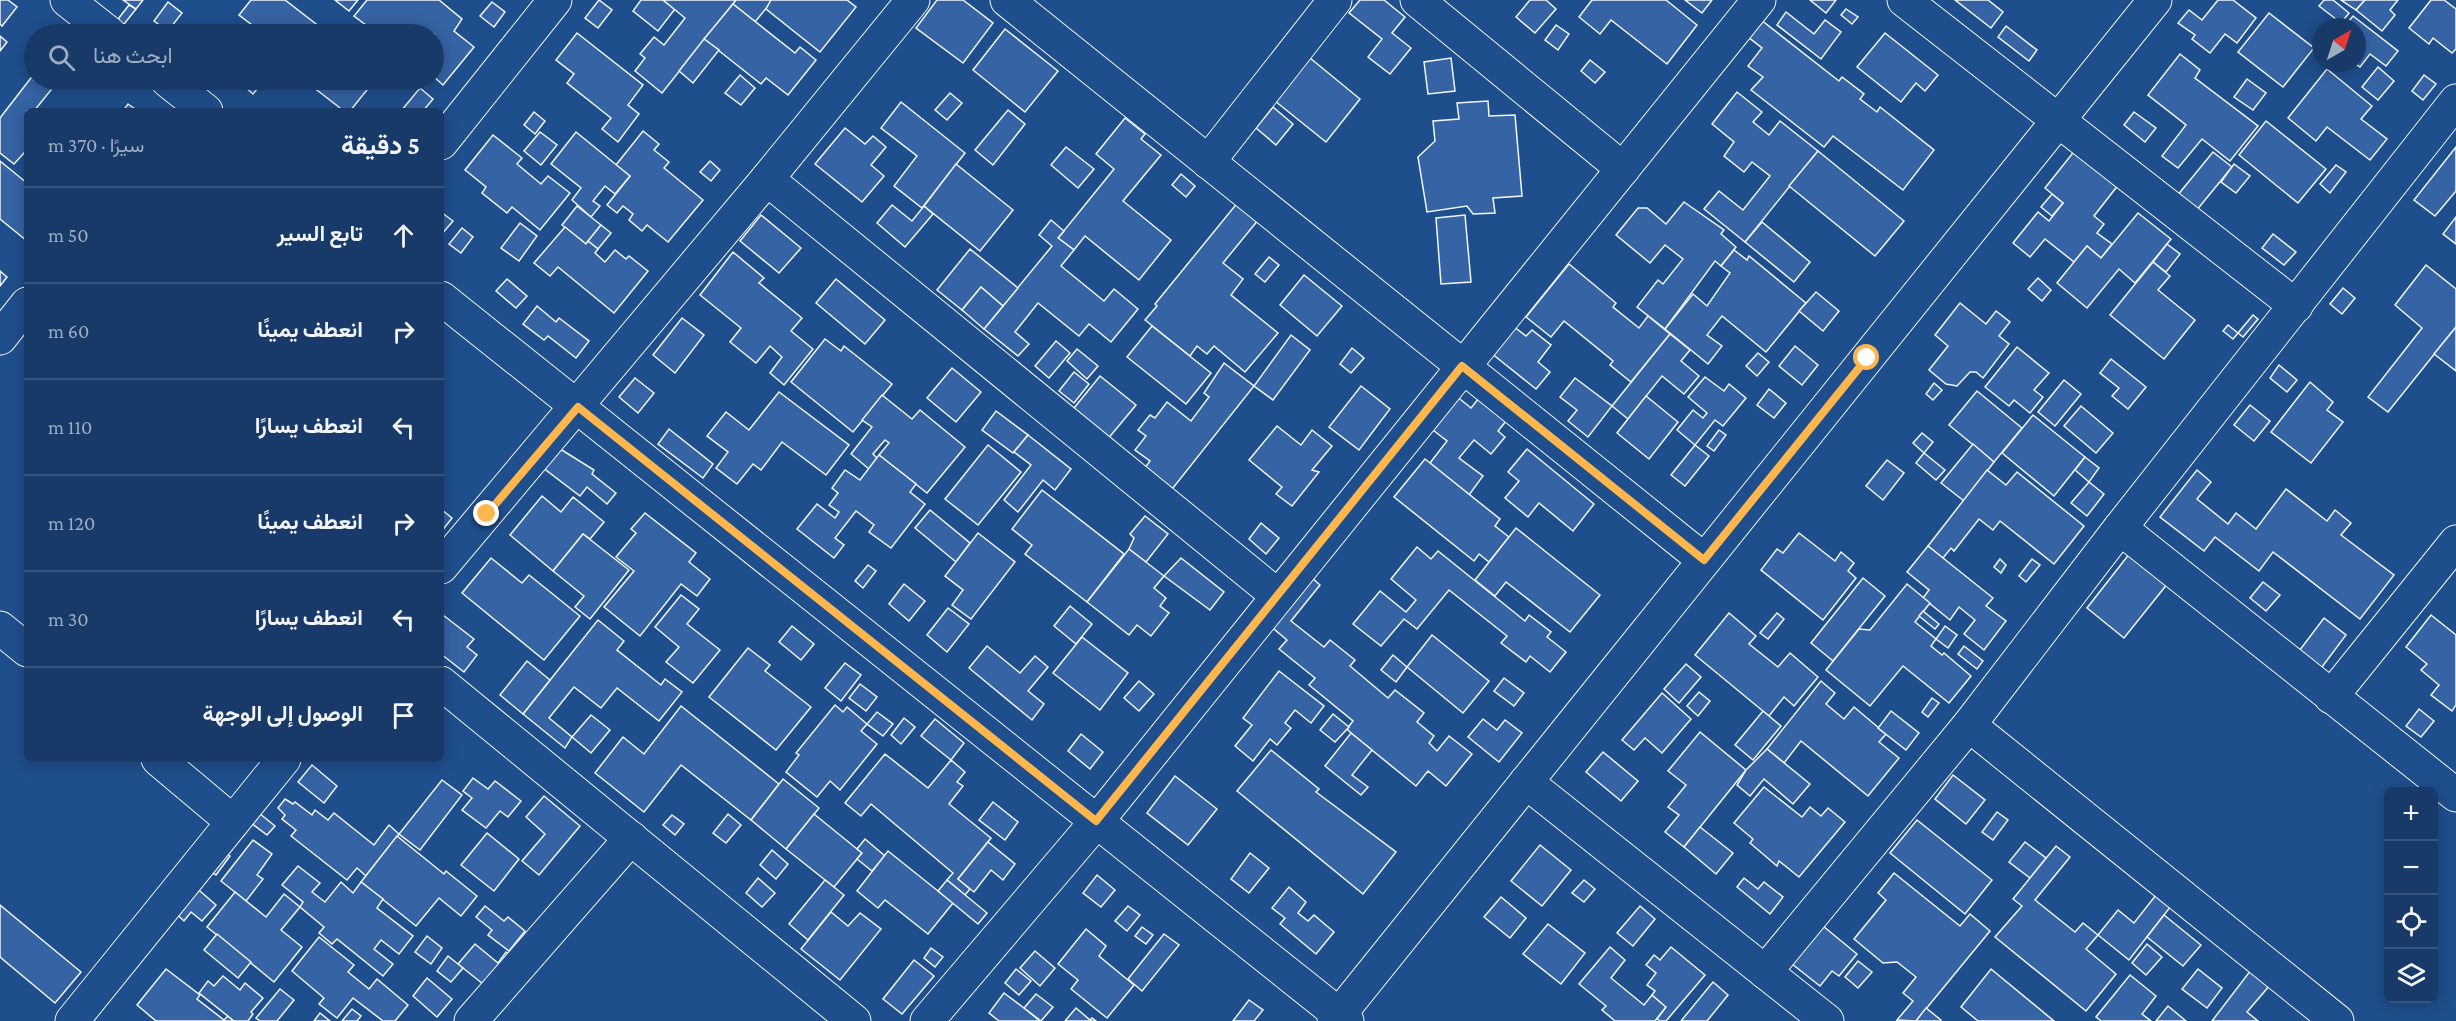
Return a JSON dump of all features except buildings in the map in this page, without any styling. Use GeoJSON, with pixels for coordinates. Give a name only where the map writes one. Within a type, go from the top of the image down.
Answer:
{"type":"FeatureCollection","features":[{"type":"Feature","properties":{"kind":"street"},"geometry":{"type":"LineString","coordinates":[[67,0],[97,24]]}},
{"type":"Feature","properties":{"kind":"street"},"geometry":{"type":"LineString","coordinates":[[444,563],[578,407],[914,0]]}},
{"type":"Feature","properties":{"kind":"street"},"geometry":{"type":"LineString","coordinates":[[1007,0],[1704,560]]}},
{"type":"Feature","properties":{"kind":"street"},"geometry":{"type":"LineString","coordinates":[[1208,162],[1335,0]]}},
{"type":"Feature","properties":{"kind":"street"},"geometry":{"type":"LineString","coordinates":[[1417,0],[1623,169]]}},
{"type":"Feature","properties":{"kind":"street"},"geometry":{"type":"LineString","coordinates":[[927,1021],[1096,821],[1759,0]]}},
{"type":"Feature","properties":{"kind":"street"},"geometry":{"type":"LineString","coordinates":[[1904,0],[2296,306]]}},
{"type":"Feature","properties":{"kind":"street"},"geometry":{"type":"LineString","coordinates":[[444,300],[1340,1019],[1526,782],[2155,0]]}},
{"type":"Feature","properties":{"kind":"street"},"geometry":{"type":"LineString","coordinates":[[444,139],[545,4]]}},
{"type":"Feature","properties":{"kind":"street"},"geometry":{"type":"LineString","coordinates":[[1765,972],[1969,725],[2120,528],[2456,101]]}},
{"type":"Feature","properties":{"kind":"street"},"geometry":{"type":"LineString","coordinates":[[767,179],[1278,596]]}},
{"type":"Feature","properties":{"kind":"street"},"geometry":{"type":"LineString","coordinates":[[2120,528],[2456,795]]}},
{"type":"Feature","properties":{"kind":"street"},"geometry":{"type":"LineString","coordinates":[[2331,697],[2456,542]]}},
{"type":"Feature","properties":{"kind":"street"},"geometry":{"type":"LineString","coordinates":[[0,628],[24,648]]}},
{"type":"Feature","properties":{"kind":"street"},"geometry":{"type":"LineString","coordinates":[[444,685],[854,1021]]}},
{"type":"Feature","properties":{"kind":"street"},"geometry":{"type":"LineString","coordinates":[[1969,725],[2337,1021]]}},
{"type":"Feature","properties":{"kind":"street"},"geometry":{"type":"LineString","coordinates":[[162,762],[233,822]]}},
{"type":"Feature","properties":{"kind":"street"},"geometry":{"type":"LineString","coordinates":[[72,1021],[282,762]]}},
{"type":"Feature","properties":{"kind":"street"},"geometry":{"type":"LineString","coordinates":[[1526,782],[1827,1021]]}},
{"type":"Feature","properties":{"kind":"street"},"geometry":{"type":"LineString","coordinates":[[471,1021],[631,838]]}},
{"type":"Feature","properties":{"kind":"route"},"geometry":{"type":"LineString","coordinates":[[487,514],[578,407],[1096,821],[1462,366],[1704,560],[1867,358]]}}]}
